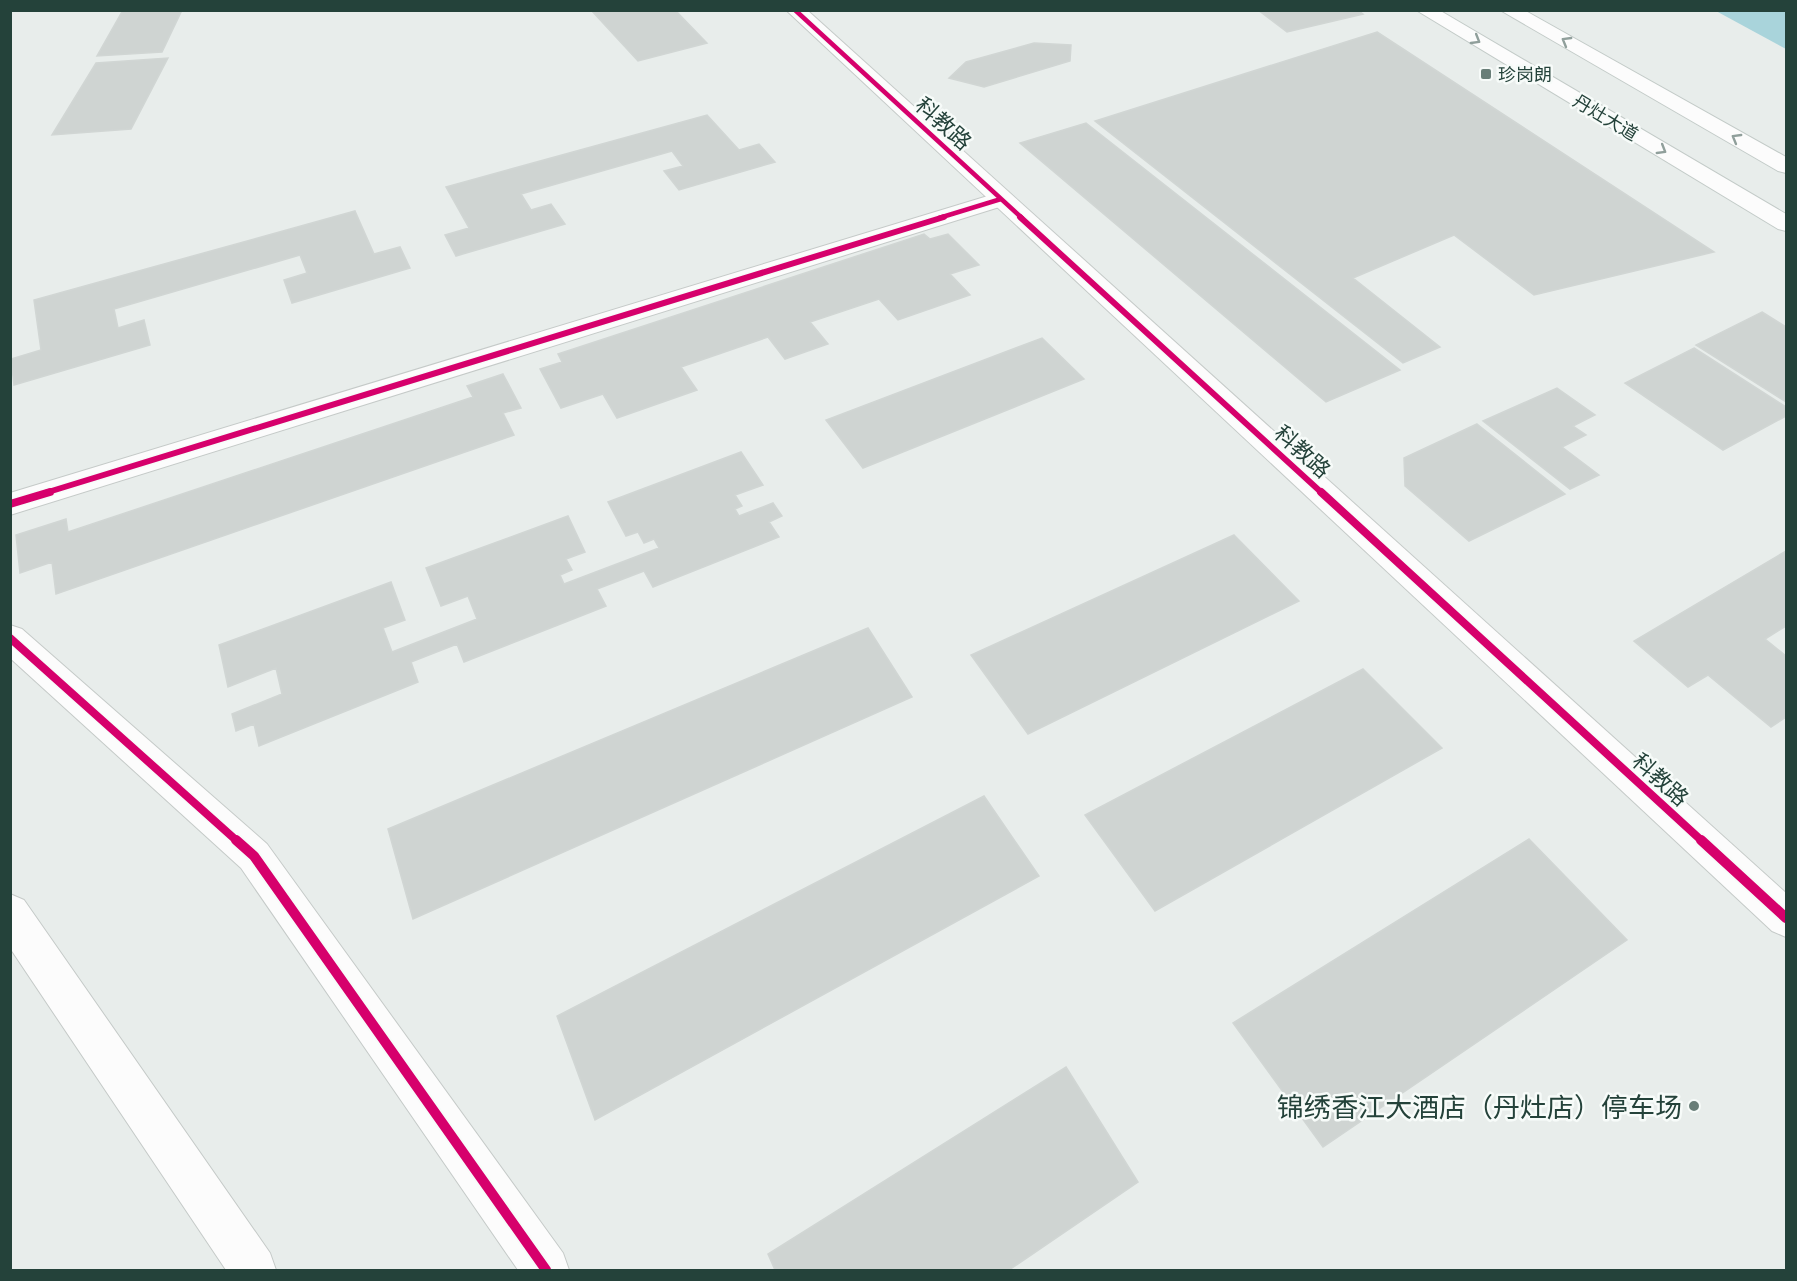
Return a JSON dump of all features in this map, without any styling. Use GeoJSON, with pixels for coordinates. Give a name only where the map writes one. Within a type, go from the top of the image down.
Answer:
{"type":"FeatureCollection","features":[{"type":"Feature","properties":{"kind":"street","name":"科教路"},"geometry":{"type":"LineString","coordinates":[[795,10],[1786,918]]}},
{"type":"Feature","properties":{"kind":"street","name":"丹灶大道"},"geometry":{"type":"LineString","coordinates":[[1425,10],[1786,224]]}},
{"type":"Feature","properties":{"kind":"street"},"geometry":{"type":"LineString","coordinates":[[1509,10],[1786,166]]}},
{"type":"Feature","properties":{"kind":"street"},"geometry":{"type":"LineString","coordinates":[[10,504],[1001,199]]}},
{"type":"Feature","properties":{"kind":"street"},"geometry":{"type":"LineString","coordinates":[[10,638],[254,856],[546,1270]]}},
{"type":"Feature","properties":{"kind":"street"},"geometry":{"type":"LineString","coordinates":[[10,913],[253,1270]]}},
{"type":"Feature","properties":{"kind":"water"},"geometry":{"type":"Polygon","coordinates":[[[1716,11],[1786,11],[1786,49],[1716,11]]]}},
{"type":"Feature","properties":{"kind":"building"},"geometry":{"type":"Polygon","coordinates":[[[123,10],[182,10],[162,52],[97,56],[123,10]]]}},
{"type":"Feature","properties":{"kind":"building"},"geometry":{"type":"Polygon","coordinates":[[[591,10],[675,10],[707,43],[638,61],[591,10]]]}},
{"type":"Feature","properties":{"kind":"building"},"geometry":{"type":"Polygon","coordinates":[[[1258,10],[1358,10],[1363,14],[1287,32],[1258,10]]]}},
{"type":"Feature","properties":{"kind":"building"},"geometry":{"type":"Polygon","coordinates":[[[1377,32],[1714,252],[1534,295],[1454,235],[1353,278],[1440,347],[1403,363],[1095,121],[1377,32]]]}},
{"type":"Feature","properties":{"kind":"building"},"geometry":{"type":"Polygon","coordinates":[[[1034,43],[1071,45],[1070,61],[984,87],[949,78],[966,62],[1034,43]]]}},
{"type":"Feature","properties":{"kind":"building"},"geometry":{"type":"Polygon","coordinates":[[[168,58],[131,129],[52,135],[96,63],[168,58]]]}},
{"type":"Feature","properties":{"kind":"building"},"geometry":{"type":"Polygon","coordinates":[[[707,115],[739,150],[759,144],[775,162],[679,190],[664,171],[683,166],[672,151],[521,194],[531,210],[551,204],[565,224],[456,256],[445,235],[469,228],[446,187],[707,115]]]}},
{"type":"Feature","properties":{"kind":"building"},"geometry":{"type":"Polygon","coordinates":[[[1086,123],[1400,370],[1326,402],[1020,143],[1086,123]]]}},
{"type":"Feature","properties":{"kind":"building"},"geometry":{"type":"Polygon","coordinates":[[[355,211],[374,254],[400,247],[410,268],[292,303],[284,280],[307,273],[300,255],[114,309],[118,328],[144,320],[150,345],[14,385],[11,359],[41,350],[34,300],[355,211]]]}},
{"type":"Feature","properties":{"kind":"building"},"geometry":{"type":"Polygon","coordinates":[[[924,234],[930,239],[948,234],[979,265],[950,274],[970,295],[898,320],[879,299],[810,322],[828,344],[785,359],[768,337],[681,367],[697,390],[617,418],[603,394],[561,408],[540,369],[562,362],[558,354],[924,234]]]}},
{"type":"Feature","properties":{"kind":"building"},"geometry":{"type":"Polygon","coordinates":[[[1762,312],[1786,327],[1786,402],[1696,345],[1762,312]]]}},
{"type":"Feature","properties":{"kind":"building"},"geometry":{"type":"Polygon","coordinates":[[[1042,338],[1084,379],[863,468],[826,420],[1042,338]]]}},
{"type":"Feature","properties":{"kind":"building"},"geometry":{"type":"Polygon","coordinates":[[[1694,348],[1786,407],[1786,416],[1723,450],[1625,383],[1694,348]]]}},
{"type":"Feature","properties":{"kind":"building"},"geometry":{"type":"Polygon","coordinates":[[[503,374],[521,408],[503,413],[514,435],[56,594],[52,562],[20,573],[16,535],[66,519],[68,532],[473,397],[467,386],[503,374]]]}},
{"type":"Feature","properties":{"kind":"building"},"geometry":{"type":"Polygon","coordinates":[[[1557,388],[1595,415],[1573,426],[1586,435],[1562,447],[1599,475],[1570,489],[1483,421],[1557,388]]]}},
{"type":"Feature","properties":{"kind":"building"},"geometry":{"type":"Polygon","coordinates":[[[1477,424],[1565,494],[1469,541],[1405,486],[1404,458],[1477,424]]]}},
{"type":"Feature","properties":{"kind":"building"},"geometry":{"type":"Polygon","coordinates":[[[741,452],[763,485],[735,495],[742,506],[735,509],[739,516],[773,503],[782,516],[769,522],[779,537],[653,587],[644,571],[597,589],[606,606],[464,662],[457,644],[411,662],[418,682],[259,746],[254,724],[236,731],[232,714],[282,694],[276,668],[228,687],[219,645],[391,582],[405,620],[383,628],[392,652],[477,619],[468,596],[441,606],[426,568],[568,516],[585,552],[566,559],[572,570],[560,575],[564,584],[659,548],[654,539],[644,543],[638,532],[626,536],[608,502],[741,452]]]}},
{"type":"Feature","properties":{"kind":"building"},"geometry":{"type":"Polygon","coordinates":[[[1234,535],[1299,601],[1028,734],[971,655],[1234,535]]]}},
{"type":"Feature","properties":{"kind":"building"},"geometry":{"type":"Polygon","coordinates":[[[1786,551],[1786,626],[1765,639],[1786,656],[1786,717],[1771,727],[1708,675],[1688,687],[1634,641],[1786,551]]]}},
{"type":"Feature","properties":{"kind":"building"},"geometry":{"type":"Polygon","coordinates":[[[868,628],[912,697],[413,919],[388,829],[868,628]]]}},
{"type":"Feature","properties":{"kind":"building"},"geometry":{"type":"Polygon","coordinates":[[[1363,669],[1442,748],[1155,911],[1085,815],[1363,669]]]}},
{"type":"Feature","properties":{"kind":"building"},"geometry":{"type":"Polygon","coordinates":[[[984,796],[1039,876],[595,1120],[557,1016],[984,796]]]}},
{"type":"Feature","properties":{"kind":"building"},"geometry":{"type":"Polygon","coordinates":[[[1529,839],[1627,940],[1323,1147],[1233,1023],[1529,839]]]}},
{"type":"Feature","properties":{"kind":"building"},"geometry":{"type":"Polygon","coordinates":[[[1066,1067],[1138,1182],[1009,1270],[775,1270],[768,1254],[1066,1067]]]}},
{"type":"Feature","properties":{"kind":"cycle path"},"geometry":{"type":"LineString","coordinates":[[795,10],[1786,918]]}},
{"type":"Feature","properties":{"kind":"cycle path"},"geometry":{"type":"LineString","coordinates":[[10,504],[1001,199]]}},
{"type":"Feature","properties":{"kind":"cycle path"},"geometry":{"type":"LineString","coordinates":[[10,638],[254,856],[546,1270]]}},
{"type":"Feature","properties":{"kind":"place","name":"珍岗朗"},"geometry":{"type":"Point","coordinates":[1486,74]}},
{"type":"Feature","properties":{"kind":"place","name":"锦绣香江大酒店（丹灶店）停车场"},"geometry":{"type":"Point","coordinates":[1694,1106]}}]}
